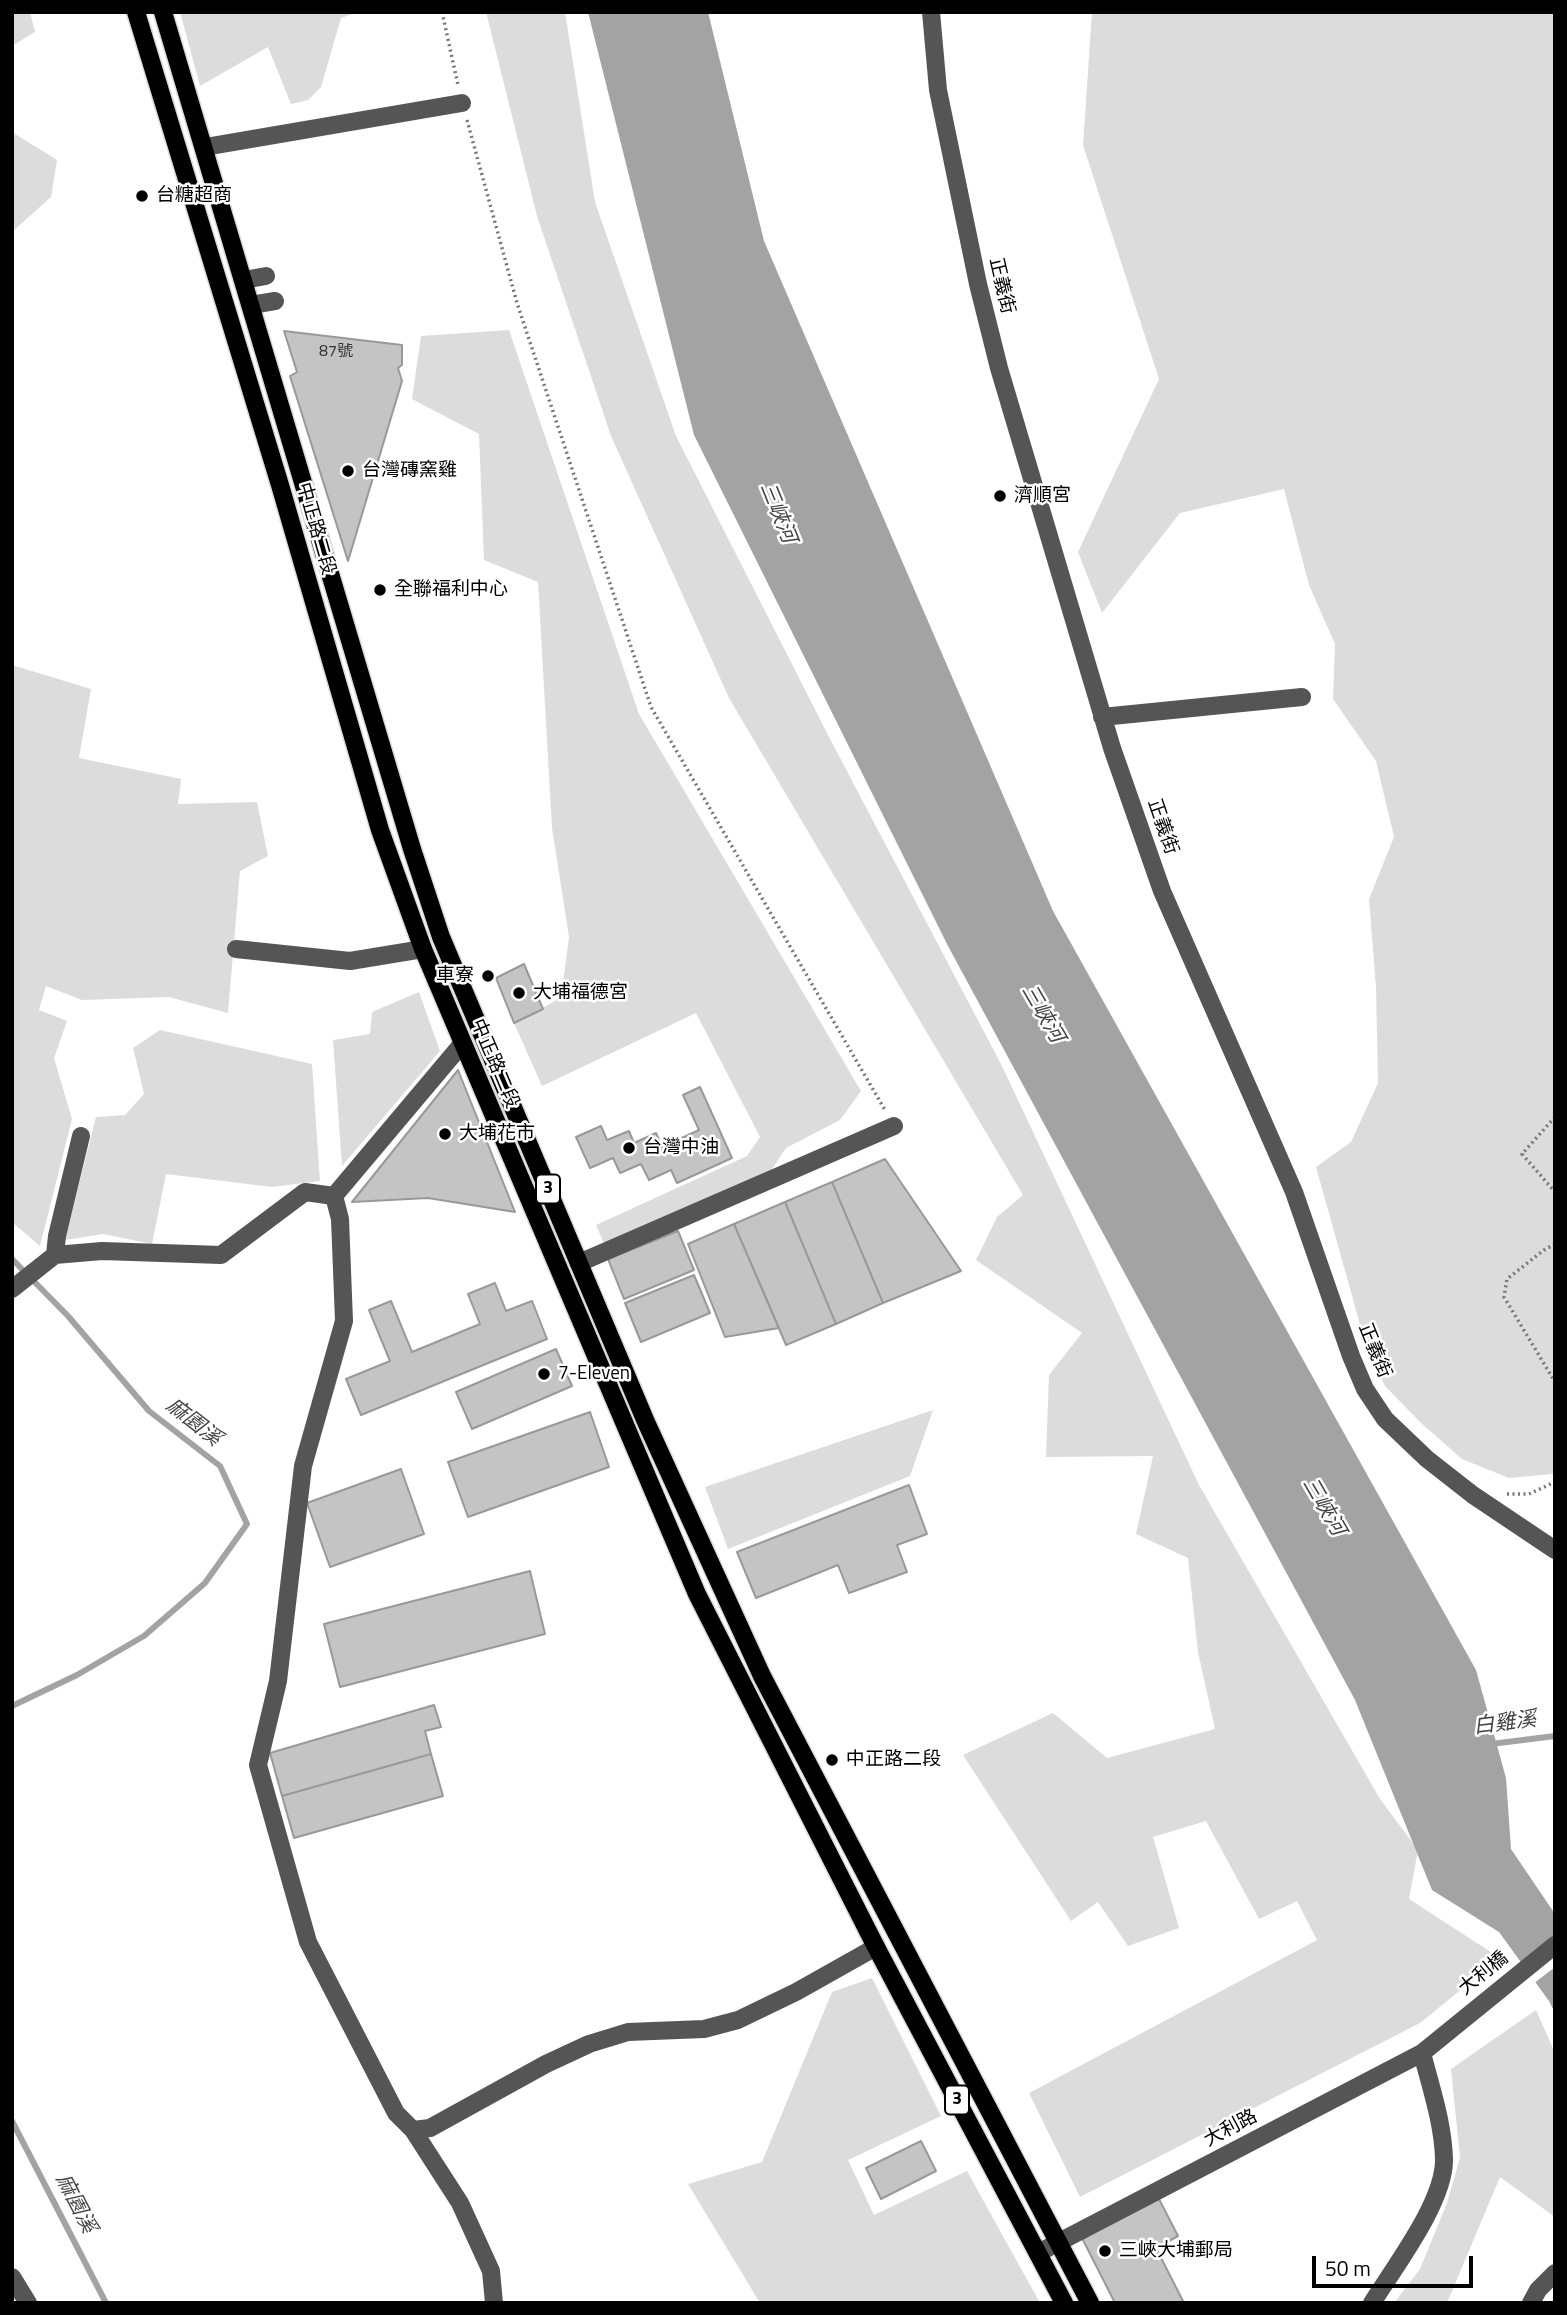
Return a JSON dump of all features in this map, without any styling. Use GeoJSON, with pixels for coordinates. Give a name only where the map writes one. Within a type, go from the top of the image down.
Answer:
{"type":"FeatureCollection","features":[{"type":"Feature","properties":{"kind":"main road","name":"中正路二段"},"geometry":{"type":"LineString","coordinates":[[136,12],[280,485],[380,830],[423,949],[697,1594],[876,1947],[1064,2303]]}},
{"type":"Feature","properties":{"kind":"main road","name":"中正路二段"},"geometry":{"type":"LineString","coordinates":[[163,12],[404,822],[441,937],[646,1422],[757,1665],[1090,2303]]}},
{"type":"Feature","properties":{"kind":"street","name":"正義街"},"geometry":{"type":"LineString","coordinates":[[931,12],[938,90],[978,284],[999,368],[1102,717],[1162,891],[1294,1192],[1365,1389],[1385,1419],[1427,1459],[1473,1495],[1555,1550]]}},
{"type":"Feature","properties":{"kind":"street"},"geometry":{"type":"LineString","coordinates":[[205,147],[462,103]]}},
{"type":"Feature","properties":{"kind":"street"},"geometry":{"type":"LineString","coordinates":[[244,279],[266,276]]}},
{"type":"Feature","properties":{"kind":"street"},"geometry":{"type":"LineString","coordinates":[[251,306],[275,302]]}},
{"type":"Feature","properties":{"kind":"street"},"geometry":{"type":"LineString","coordinates":[[1102,717],[1302,697]]}},
{"type":"Feature","properties":{"kind":"street"},"geometry":{"type":"LineString","coordinates":[[236,949],[350,961],[423,949]]}},
{"type":"Feature","properties":{"kind":"street"},"geometry":{"type":"LineString","coordinates":[[334,1196],[462,1044]]}},
{"type":"Feature","properties":{"kind":"street"},"geometry":{"type":"LineString","coordinates":[[579,1263],[894,1126]]}},
{"type":"Feature","properties":{"kind":"street"},"geometry":{"type":"LineString","coordinates":[[55,1255],[57,1236],[81,1136]]}},
{"type":"Feature","properties":{"kind":"street"},"geometry":{"type":"LineString","coordinates":[[12,1289],[55,1255],[102,1251],[222,1255],[305,1192],[334,1196]]}},
{"type":"Feature","properties":{"kind":"street"},"geometry":{"type":"LineString","coordinates":[[334,1196],[340,1219],[344,1321],[303,1466],[278,1681],[258,1765],[308,1942],[396,2113],[413,2130],[460,2203],[491,2271],[494,2303]]}},
{"type":"Feature","properties":{"kind":"street","name":"大利橋"},"geometry":{"type":"LineString","coordinates":[[1440,2037],[1555,1945]]}},
{"type":"Feature","properties":{"kind":"street"},"geometry":{"type":"LineString","coordinates":[[413,2130],[430,2128],[546,2064],[589,2044],[628,2032],[704,2029],[738,2020],[796,1992],[876,1947]]}},
{"type":"Feature","properties":{"kind":"street","name":"大利路"},"geometry":{"type":"LineString","coordinates":[[1038,2253],[1422,2053],[1440,2037]]}},
{"type":"Feature","properties":{"kind":"street"},"geometry":{"type":"LineString","coordinates":[[1372,2303],[1436,2199],[1444,2161],[1438,2118],[1422,2053]]}},
{"type":"Feature","properties":{"kind":"street"},"geometry":{"type":"LineString","coordinates":[[1531,2303],[1538,2290],[1555,2273]]}},
{"type":"Feature","properties":{"kind":"street"},"geometry":{"type":"LineString","coordinates":[[12,2277],[28,2303]]}},
{"type":"Feature","properties":{"kind":"path"},"geometry":{"type":"LineString","coordinates":[[442,12],[462,103],[517,303],[651,707],[894,1126]]}},
{"type":"Feature","properties":{"kind":"path"},"geometry":{"type":"LineString","coordinates":[[1555,1117],[1522,1154],[1555,1192]]}},
{"type":"Feature","properties":{"kind":"path"},"geometry":{"type":"LineString","coordinates":[[1555,1244],[1507,1279],[1504,1297],[1555,1382]]}},
{"type":"Feature","properties":{"kind":"path"},"geometry":{"type":"LineString","coordinates":[[1473,1495],[1529,1494],[1555,1482]]}},
{"type":"Feature","properties":{"kind":"shaded area"},"geometry":{"type":"Polygon","coordinates":[[[12,12],[30,12],[35,32],[12,46],[12,12]]]}},
{"type":"Feature","properties":{"kind":"shaded area"},"geometry":{"type":"Polygon","coordinates":[[[180,12],[358,12],[341,18],[321,87],[308,100],[291,104],[268,47],[200,86],[180,12]]]}},
{"type":"Feature","properties":{"kind":"shaded area"},"geometry":{"type":"Polygon","coordinates":[[[486,12],[565,12],[595,202],[676,436],[829,737],[1002,1066],[1199,1485],[1380,1799],[1418,1850],[1409,1899],[1500,1958],[1420,2023],[1080,2197],[1029,2093],[1317,1940],[1297,1901],[1259,1919],[1206,1821],[1153,1837],[1179,1928],[1128,1946],[1098,1902],[1071,1921],[963,1755],[1053,1713],[1107,1758],[1215,1729],[1198,1652],[1188,1558],[1136,1534],[1153,1456],[1046,1457],[1049,1375],[1082,1333],[976,1260],[997,1217],[1023,1195],[729,698],[611,436],[537,216],[486,12]]]}},
{"type":"Feature","properties":{"kind":"shaded area"},"geometry":{"type":"Polygon","coordinates":[[[1092,12],[1555,12],[1555,1473],[1552,1474],[1509,1478],[1462,1459],[1385,1386],[1366,1346],[1316,1167],[1351,1142],[1378,1083],[1376,987],[1369,899],[1394,837],[1376,761],[1333,699],[1335,644],[1309,585],[1284,489],[1180,513],[1102,613],[1078,552],[1159,379],[1083,145],[1092,12]]]}},
{"type":"Feature","properties":{"kind":"shaded area"},"geometry":{"type":"Polygon","coordinates":[[[12,132],[57,160],[51,197],[12,232],[12,132]]]}},
{"type":"Feature","properties":{"kind":"shaded area"},"geometry":{"type":"Polygon","coordinates":[[[509,330],[639,714],[861,1091],[840,1120],[786,1148],[770,1172],[604,1243],[596,1225],[747,1156],[760,1137],[696,1013],[542,1086],[514,1023],[561,998],[569,937],[552,828],[538,582],[484,560],[479,434],[412,399],[421,336],[509,330]]]}},
{"type":"Feature","properties":{"kind":"shaded area"},"geometry":{"type":"Polygon","coordinates":[[[12,665],[91,689],[79,758],[181,779],[178,804],[257,802],[268,856],[240,871],[228,1013],[169,997],[82,1000],[46,986],[39,1010],[67,1021],[54,1058],[72,1119],[40,1246],[12,1222],[12,665]]]}},
{"type":"Feature","properties":{"kind":"shaded area"},"geometry":{"type":"Polygon","coordinates":[[[419,992],[440,1051],[342,1166],[333,1040],[370,1034],[372,1012],[419,992]]]}},
{"type":"Feature","properties":{"kind":"shaded area"},"geometry":{"type":"Polygon","coordinates":[[[160,1030],[312,1064],[320,1181],[272,1187],[166,1174],[152,1244],[103,1234],[65,1240],[96,1117],[125,1115],[144,1094],[133,1048],[160,1030]]]}},
{"type":"Feature","properties":{"kind":"shaded area"},"geometry":{"type":"Polygon","coordinates":[[[933,1410],[910,1476],[728,1549],[705,1487],[933,1410]]]}},
{"type":"Feature","properties":{"kind":"shaded area"},"geometry":{"type":"Polygon","coordinates":[[[872,1978],[941,2116],[848,2160],[874,2215],[967,2171],[1040,2303],[760,2303],[688,2184],[762,2162],[832,1992],[872,1978]]]}},
{"type":"Feature","properties":{"kind":"shaded area"},"geometry":{"type":"Polygon","coordinates":[[[1536,2010],[1555,2053],[1555,2217],[1500,2177],[1447,2303],[1394,2303],[1420,2269],[1447,2203],[1460,2158],[1451,2069],[1536,2010]]]}},
{"type":"Feature","properties":{"kind":"water","name":"三峽河"},"geometry":{"type":"Polygon","coordinates":[[[588,12],[708,12],[764,241],[1053,911],[1476,1670],[1506,1778],[1511,1849],[1555,1914],[1555,2013],[1499,1932],[1432,1890],[1355,1700],[948,946],[694,435],[588,12]]]}},
{"type":"Feature","properties":{"kind":"pier"},"geometry":{"type":"Polygon","coordinates":[[[1555,1936],[1555,1967],[1533,1984],[1518,1965],[1555,1936]]]}},
{"type":"Feature","properties":{"kind":"building","name":"台灣磚窯雞"},"geometry":{"type":"Polygon","coordinates":[[[284,331],[402,345],[402,365],[398,368],[402,381],[348,561],[290,376],[297,372],[284,331]]]}},
{"type":"Feature","properties":{"kind":"building","name":"大埔福德宮"},"geometry":{"type":"Polygon","coordinates":[[[524,964],[543,1009],[514,1023],[496,978],[524,964]]]}},
{"type":"Feature","properties":{"kind":"building","name":"大埔花市"},"geometry":{"type":"Polygon","coordinates":[[[458,1070],[515,1212],[428,1198],[352,1202],[458,1070]]]}},
{"type":"Feature","properties":{"kind":"building"},"geometry":{"type":"Polygon","coordinates":[[[700,1087],[732,1158],[677,1183],[671,1170],[649,1180],[641,1164],[620,1173],[613,1158],[590,1168],[576,1137],[601,1126],[607,1140],[629,1131],[634,1143],[656,1133],[662,1147],[699,1130],[683,1095],[700,1087]]]}},
{"type":"Feature","properties":{"kind":"building"},"geometry":{"type":"Polygon","coordinates":[[[885,1159],[961,1271],[883,1303],[832,1182],[885,1159]]]}},
{"type":"Feature","properties":{"kind":"building"},"geometry":{"type":"Polygon","coordinates":[[[832,1182],[883,1303],[836,1324],[785,1202],[832,1182]]]}},
{"type":"Feature","properties":{"kind":"building"},"geometry":{"type":"Polygon","coordinates":[[[785,1202],[836,1324],[786,1345],[734,1224],[785,1202]]]}},
{"type":"Feature","properties":{"kind":"building"},"geometry":{"type":"Polygon","coordinates":[[[734,1224],[779,1328],[725,1337],[688,1244],[734,1224]]]}},
{"type":"Feature","properties":{"kind":"building"},"geometry":{"type":"Polygon","coordinates":[[[678,1231],[694,1270],[624,1299],[608,1259],[678,1231]]]}},
{"type":"Feature","properties":{"kind":"building"},"geometry":{"type":"Polygon","coordinates":[[[694,1275],[710,1313],[641,1342],[625,1303],[694,1275]]]}},
{"type":"Feature","properties":{"kind":"building"},"geometry":{"type":"Polygon","coordinates":[[[495,1283],[506,1311],[532,1301],[547,1339],[361,1415],[346,1379],[390,1361],[369,1310],[391,1301],[412,1352],[480,1324],[468,1294],[495,1283]]]}},
{"type":"Feature","properties":{"kind":"building"},"geometry":{"type":"Polygon","coordinates":[[[556,1349],[572,1386],[472,1429],[456,1392],[556,1349]]]}},
{"type":"Feature","properties":{"kind":"building"},"geometry":{"type":"Polygon","coordinates":[[[590,1412],[609,1467],[468,1517],[448,1462],[590,1412]]]}},
{"type":"Feature","properties":{"kind":"building"},"geometry":{"type":"Polygon","coordinates":[[[401,1469],[424,1534],[330,1567],[307,1503],[401,1469]]]}},
{"type":"Feature","properties":{"kind":"building"},"geometry":{"type":"Polygon","coordinates":[[[909,1485],[927,1534],[897,1545],[907,1572],[849,1593],[838,1565],[756,1598],[737,1552],[909,1485]]]}},
{"type":"Feature","properties":{"kind":"building"},"geometry":{"type":"Polygon","coordinates":[[[530,1571],[545,1634],[340,1687],[324,1624],[530,1571]]]}},
{"type":"Feature","properties":{"kind":"building"},"geometry":{"type":"Polygon","coordinates":[[[434,1705],[441,1727],[425,1731],[431,1754],[282,1796],[270,1753],[434,1705]]]}},
{"type":"Feature","properties":{"kind":"building"},"geometry":{"type":"Polygon","coordinates":[[[431,1754],[443,1796],[294,1838],[282,1796],[431,1754]]]}},
{"type":"Feature","properties":{"kind":"building"},"geometry":{"type":"Polygon","coordinates":[[[921,2141],[936,2171],[881,2199],[866,2168],[921,2141]]]}},
{"type":"Feature","properties":{"kind":"building"},"geometry":{"type":"Polygon","coordinates":[[[1159,2199],[1178,2236],[1156,2248],[1184,2303],[1115,2303],[1082,2238],[1159,2199]]]}},
{"type":"Feature","properties":{"kind":"waterway","name":"麻園溪"},"geometry":{"type":"LineString","coordinates":[[12,1259],[68,1316],[149,1411],[220,1466],[247,1524],[205,1583],[144,1636],[77,1675],[12,1706]]}},
{"type":"Feature","properties":{"kind":"waterway","name":"白雞溪"},"geometry":{"type":"LineString","coordinates":[[1491,1744],[1555,1736]]}},
{"type":"Feature","properties":{"kind":"waterway","name":"麻園溪"},"geometry":{"type":"LineString","coordinates":[[12,2121],[106,2303]]}},
{"type":"Feature","properties":{"kind":"place","name":"台糖超商"},"geometry":{"type":"Point","coordinates":[142,196]}},
{"type":"Feature","properties":{"kind":"place","name":"台灣磚窯雞"},"geometry":{"type":"Point","coordinates":[348,471]}},
{"type":"Feature","properties":{"kind":"place","name":"濟順宮"},"geometry":{"type":"Point","coordinates":[1000,496]}},
{"type":"Feature","properties":{"kind":"place","name":"全聯福利中心"},"geometry":{"type":"Point","coordinates":[380,590]}},
{"type":"Feature","properties":{"kind":"place","name":"車寮"},"geometry":{"type":"Point","coordinates":[488,976]}},
{"type":"Feature","properties":{"kind":"place","name":"大埔福德宮"},"geometry":{"type":"Point","coordinates":[519,993]}},
{"type":"Feature","properties":{"kind":"place","name":"大埔花市"},"geometry":{"type":"Point","coordinates":[445,1134]}},
{"type":"Feature","properties":{"kind":"place","name":"台灣中油"},"geometry":{"type":"Point","coordinates":[629,1148]}},
{"type":"Feature","properties":{"kind":"place","name":"7-Eleven"},"geometry":{"type":"Point","coordinates":[544,1374]}},
{"type":"Feature","properties":{"kind":"place","name":"中正路二段"},"geometry":{"type":"Point","coordinates":[832,1760]}},
{"type":"Feature","properties":{"kind":"place","name":"三峽大埔郵局"},"geometry":{"type":"Point","coordinates":[1105,2251]}}]}
